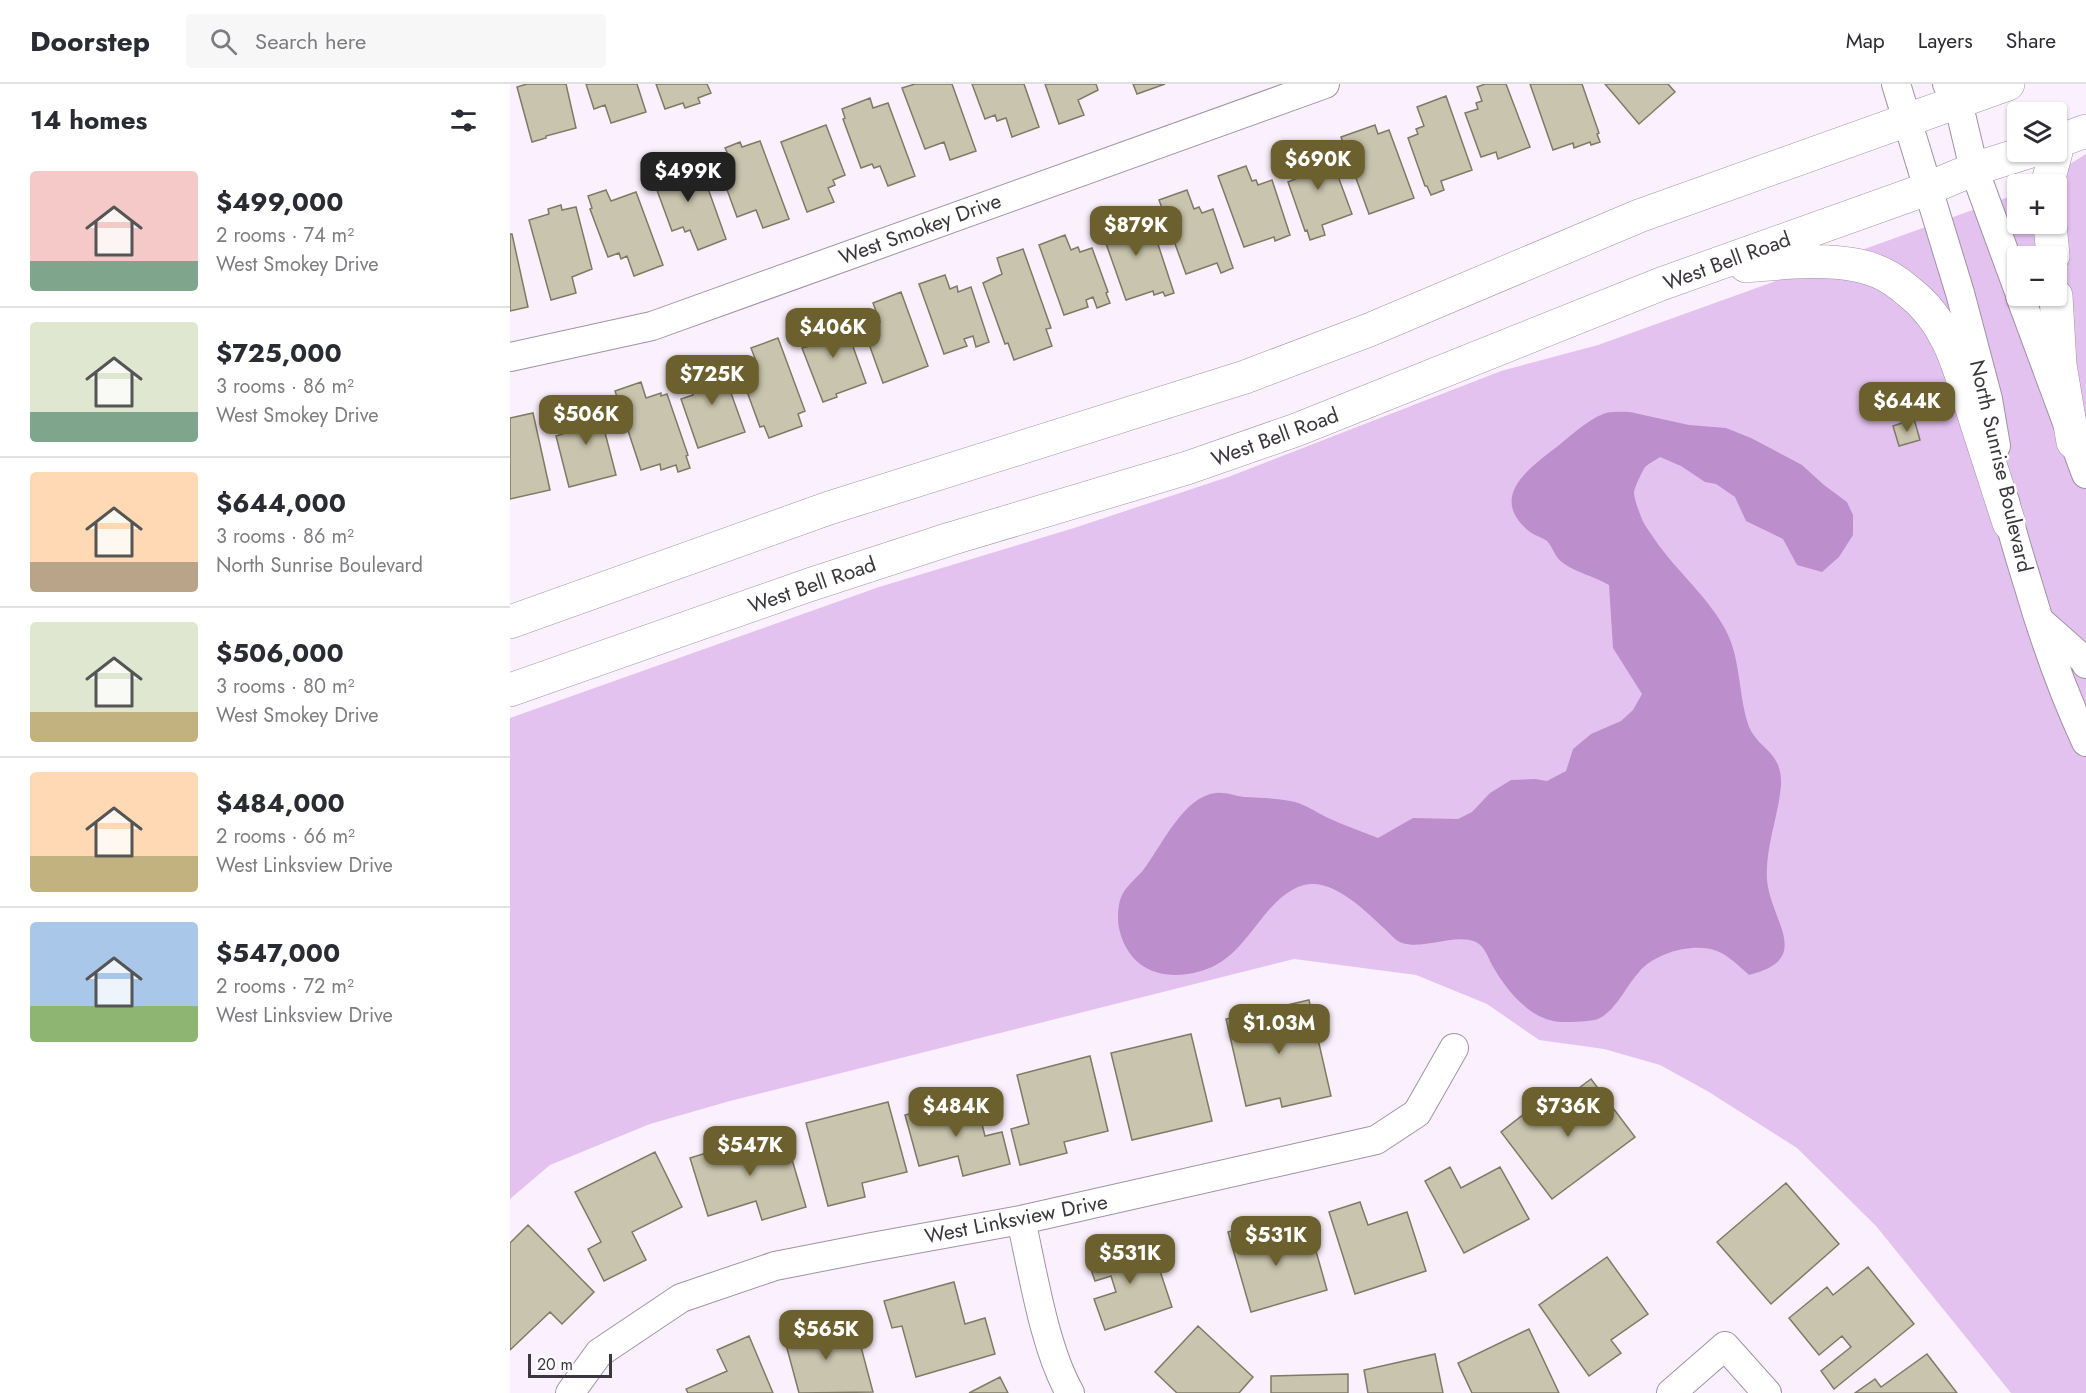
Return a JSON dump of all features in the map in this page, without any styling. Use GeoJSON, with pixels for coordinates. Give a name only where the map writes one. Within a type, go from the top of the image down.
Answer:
{"type":"FeatureCollection","features":[{"type":"Feature","properties":{"kind":"main road"},"geometry":{"type":"LineString","coordinates":[[510,622],[829,508],[1245,377],[1369,330],[1639,216],[1907,120],[1953,93],[2008,84]]}},
{"type":"Feature","properties":{"kind":"main road","name":"West Bell Road"},"geometry":{"type":"LineString","coordinates":[[510,690],[819,581],[1187,468],[1296,430],[1699,270],[2007,159]]}},
{"type":"Feature","properties":{"kind":"main road"},"geometry":{"type":"LineString","coordinates":[[1699,270],[1813,261],[1856,265],[1889,275],[1934,315],[1949,340],[1960,367],[2009,523]]}},
{"type":"Feature","properties":{"kind":"main road"},"geometry":{"type":"LineString","coordinates":[[2057,306],[2060,365],[2073,442]]}},
{"type":"Feature","properties":{"kind":"street","name":"West Smokey Drive"},"geometry":{"type":"LineString","coordinates":[[510,357],[652,326],[1325,84]]}},
{"type":"Feature","properties":{"kind":"street","name":"North Sunrise Boulevard"},"geometry":{"type":"LineString","coordinates":[[1896,84],[1960,293],[1988,399],[2009,523],[2038,620],[2069,704],[2086,742]]}},
{"type":"Feature","properties":{"kind":"street"},"geometry":{"type":"LineString","coordinates":[[1953,93],[1974,169],[2007,259]]}},
{"type":"Feature","properties":{"kind":"street"},"geometry":{"type":"LineString","coordinates":[[2024,306],[2086,474]]}},
{"type":"Feature","properties":{"kind":"street"},"geometry":{"type":"LineString","coordinates":[[2038,620],[2086,664]]}},
{"type":"Feature","properties":{"kind":"street","name":"West Linksview Drive"},"geometry":{"type":"LineString","coordinates":[[570,1393],[599,1353],[681,1298],[775,1266],[872,1246],[1021,1220],[1376,1140],[1417,1113],[1454,1048]]}},
{"type":"Feature","properties":{"kind":"street"},"geometry":{"type":"LineString","coordinates":[[1021,1220],[1047,1332],[1063,1380],[1070,1393]]}},
{"type":"Feature","properties":{"kind":"street"},"geometry":{"type":"LineString","coordinates":[[1671,1393],[1725,1346],[1767,1393]]}},
{"type":"Feature","properties":{"kind":"shaded area"},"geometry":{"type":"Polygon","coordinates":[[[2086,154],[2086,1393],[2011,1393],[1876,1226],[1797,1148],[1709,1092],[1660,1065],[1604,1049],[1539,1040],[1487,1004],[1416,975],[1294,959],[730,1101],[650,1124],[550,1165],[510,1199],[510,718],[879,587],[1074,528],[1228,477],[1501,371],[1598,345],[2007,198],[2007,234],[2067,234],[2067,174],[2054,174],[2086,154]]]}},
{"type":"Feature","properties":{"kind":"shaded area"},"geometry":{"type":"Polygon","coordinates":[[[1630,412],[1689,425],[1726,428],[1751,438],[1802,465],[1847,502],[1853,515],[1853,535],[1839,557],[1822,572],[1797,565],[1783,539],[1746,521],[1735,497],[1716,484],[1705,482],[1681,466],[1660,457],[1645,467],[1634,492],[1641,517],[1659,546],[1707,602],[1730,638],[1748,724],[1757,740],[1774,757],[1781,774],[1767,868],[1770,895],[1784,937],[1784,949],[1780,959],[1769,968],[1749,975],[1730,958],[1717,951],[1697,948],[1675,951],[1646,965],[1610,1010],[1598,1019],[1576,1022],[1553,1021],[1534,1013],[1517,999],[1497,974],[1484,949],[1476,942],[1459,939],[1420,945],[1402,943],[1345,896],[1334,889],[1310,884],[1285,894],[1236,950],[1212,967],[1182,975],[1168,975],[1154,972],[1142,965],[1124,944],[1119,928],[1118,911],[1122,895],[1144,869],[1184,812],[1204,796],[1223,793],[1295,802],[1378,838],[1413,818],[1458,819],[1472,812],[1490,793],[1511,780],[1547,781],[1566,771],[1573,749],[1591,734],[1621,721],[1633,710],[1642,694],[1613,648],[1609,585],[1560,561],[1547,541],[1530,532],[1518,520],[1512,508],[1512,497],[1523,476],[1583,425],[1606,413],[1630,412]]]}},
{"type":"Feature","properties":{"kind":"building"},"geometry":{"type":"Polygon","coordinates":[[[527,84],[566,84],[576,128],[532,142],[517,87],[527,84]]]}},
{"type":"Feature","properties":{"kind":"building"},"geometry":{"type":"Polygon","coordinates":[[[586,84],[637,84],[646,112],[611,123],[605,105],[594,109],[586,84]]]}},
{"type":"Feature","properties":{"kind":"building"},"geometry":{"type":"Polygon","coordinates":[[[656,84],[707,84],[711,93],[698,98],[700,103],[685,108],[683,103],[665,109],[656,84]]]}},
{"type":"Feature","properties":{"kind":"building"},"geometry":{"type":"Polygon","coordinates":[[[915,84],[952,84],[976,151],[950,160],[944,142],[925,149],[902,88],[915,84]]]}},
{"type":"Feature","properties":{"kind":"building"},"geometry":{"type":"Polygon","coordinates":[[[972,84],[1024,84],[1039,127],[1012,137],[1006,118],[997,121],[995,115],[985,119],[972,84]]]}},
{"type":"Feature","properties":{"kind":"building"},"geometry":{"type":"Polygon","coordinates":[[[1045,84],[1096,84],[1098,90],[1078,100],[1084,115],[1059,124],[1045,84]]]}},
{"type":"Feature","properties":{"kind":"building"},"geometry":{"type":"Polygon","coordinates":[[[1133,84],[1165,84],[1137,94],[1133,84]]]}},
{"type":"Feature","properties":{"kind":"building"},"geometry":{"type":"Polygon","coordinates":[[[1485,84],[1506,84],[1530,147],[1498,159],[1496,152],[1481,157],[1465,113],[1478,109],[1476,103],[1482,101],[1477,87],[1485,84]]]}},
{"type":"Feature","properties":{"kind":"building"},"geometry":{"type":"Polygon","coordinates":[[[1530,84],[1582,84],[1600,142],[1591,145],[1590,142],[1574,148],[1573,143],[1553,150],[1530,84]]]}},
{"type":"Feature","properties":{"kind":"building"},"geometry":{"type":"Polygon","coordinates":[[[1605,84],[1668,84],[1675,92],[1639,124],[1605,84]]]}},
{"type":"Feature","properties":{"kind":"building"},"geometry":{"type":"Polygon","coordinates":[[[1446,96],[1472,170],[1441,181],[1444,190],[1431,195],[1425,186],[1408,138],[1418,134],[1416,129],[1424,126],[1417,107],[1446,96]]]}},
{"type":"Feature","properties":{"kind":"building"},"geometry":{"type":"Polygon","coordinates":[[[870,98],[873,108],[888,103],[915,176],[888,186],[880,166],[874,168],[872,164],[861,168],[843,119],[845,118],[842,109],[870,98]]]}},
{"type":"Feature","properties":{"kind":"building"},"geometry":{"type":"Polygon","coordinates":[[[826,125],[845,175],[833,180],[835,185],[828,188],[834,202],[807,212],[781,142],[826,125]]]}},
{"type":"Feature","properties":{"kind":"building"},"geometry":{"type":"Polygon","coordinates":[[[1375,125],[1378,134],[1389,130],[1414,198],[1369,214],[1341,137],[1375,125]]]}},
{"type":"Feature","properties":{"kind":"building"},"geometry":{"type":"Polygon","coordinates":[[[760,141],[789,219],[763,228],[756,210],[737,217],[715,157],[727,152],[725,148],[740,142],[742,147],[760,141]]]}},
{"type":"Feature","properties":{"kind":"building"},"geometry":{"type":"Polygon","coordinates":[[[1325,141],[1352,214],[1322,225],[1325,235],[1310,240],[1288,182],[1300,177],[1298,172],[1304,170],[1297,151],[1325,141]]]}},
{"type":"Feature","properties":{"kind":"building"},"geometry":{"type":"Polygon","coordinates":[[[673,159],[678,174],[700,166],[726,239],[698,250],[690,230],[685,232],[683,227],[672,231],[654,182],[657,181],[651,166],[673,159]]]}},
{"type":"Feature","properties":{"kind":"building"},"geometry":{"type":"Polygon","coordinates":[[[1246,166],[1252,181],[1256,180],[1258,185],[1272,180],[1290,235],[1275,241],[1274,237],[1244,247],[1218,176],[1246,166]]]}},
{"type":"Feature","properties":{"kind":"building"},"geometry":{"type":"Polygon","coordinates":[[[606,190],[611,201],[636,192],[663,265],[634,276],[627,256],[621,259],[619,253],[608,257],[590,209],[592,208],[588,196],[606,190]]]}},
{"type":"Feature","properties":{"kind":"building"},"geometry":{"type":"Polygon","coordinates":[[[1187,190],[1194,209],[1199,207],[1202,213],[1213,209],[1233,268],[1221,273],[1217,263],[1186,274],[1159,200],[1187,190]]]}},
{"type":"Feature","properties":{"kind":"building"},"geometry":{"type":"Polygon","coordinates":[[[561,205],[562,210],[576,207],[592,269],[572,277],[576,293],[551,300],[529,220],[549,214],[548,209],[561,205]]]}},
{"type":"Feature","properties":{"kind":"building"},"geometry":{"type":"Polygon","coordinates":[[[1124,211],[1130,226],[1142,222],[1143,225],[1151,223],[1174,293],[1165,296],[1163,292],[1154,295],[1153,291],[1126,300],[1098,221],[1124,211]]]}},
{"type":"Feature","properties":{"kind":"building"},"geometry":{"type":"Polygon","coordinates":[[[510,234],[512,234],[528,307],[510,311],[510,234]]]}},
{"type":"Feature","properties":{"kind":"building"},"geometry":{"type":"Polygon","coordinates":[[[1065,235],[1071,250],[1078,247],[1080,252],[1092,248],[1110,303],[1097,308],[1093,297],[1086,300],[1088,307],[1064,315],[1039,245],[1065,235]]]}},
{"type":"Feature","properties":{"kind":"building"},"geometry":{"type":"Polygon","coordinates":[[[1023,249],[1051,328],[1046,329],[1052,346],[1014,360],[1008,343],[1005,344],[983,283],[1002,274],[997,258],[1023,249]]]}},
{"type":"Feature","properties":{"kind":"building"},"geometry":{"type":"Polygon","coordinates":[[[945,275],[950,289],[957,286],[958,292],[971,287],[989,342],[976,347],[973,336],[964,339],[967,346],[944,354],[919,284],[945,275]]]}},
{"type":"Feature","properties":{"kind":"building"},"geometry":{"type":"Polygon","coordinates":[[[901,292],[928,366],[883,383],[865,333],[877,329],[875,323],[880,322],[873,303],[901,292]]]}},
{"type":"Feature","properties":{"kind":"building"},"geometry":{"type":"Polygon","coordinates":[[[841,313],[866,383],[836,394],[837,397],[823,402],[802,348],[814,345],[812,339],[818,337],[813,322],[841,313]]]}},
{"type":"Feature","properties":{"kind":"building"},"geometry":{"type":"Polygon","coordinates":[[[778,338],[805,411],[798,414],[802,426],[769,438],[764,426],[760,427],[742,378],[755,373],[751,363],[756,361],[751,348],[778,338]]]}},
{"type":"Feature","properties":{"kind":"building"},"geometry":{"type":"Polygon","coordinates":[[[718,357],[745,432],[698,448],[681,399],[693,395],[691,389],[698,386],[691,367],[718,357]]]}},
{"type":"Feature","properties":{"kind":"building"},"geometry":{"type":"Polygon","coordinates":[[[641,382],[646,398],[661,393],[661,396],[667,394],[688,455],[686,456],[690,468],[678,472],[676,465],[661,470],[660,464],[641,470],[615,391],[641,382]]]}},
{"type":"Feature","properties":{"kind":"building"},"geometry":{"type":"Polygon","coordinates":[[[596,398],[616,475],[569,487],[556,436],[569,432],[568,428],[574,426],[569,405],[596,398]]]}},
{"type":"Feature","properties":{"kind":"building"},"geometry":{"type":"Polygon","coordinates":[[[533,413],[550,490],[510,499],[510,418],[533,413]]]}},
{"type":"Feature","properties":{"kind":"building"},"geometry":{"type":"Polygon","coordinates":[[[1914,419],[1920,440],[1899,446],[1893,426],[1914,419]]]}},
{"type":"Feature","properties":{"kind":"building"},"geometry":{"type":"Polygon","coordinates":[[[1309,1000],[1331,1096],[1282,1107],[1280,1098],[1246,1106],[1226,1019],[1309,1000]]]}},
{"type":"Feature","properties":{"kind":"building"},"geometry":{"type":"Polygon","coordinates":[[[1191,1034],[1212,1121],[1132,1140],[1111,1053],[1191,1034]]]}},
{"type":"Feature","properties":{"kind":"building"},"geometry":{"type":"Polygon","coordinates":[[[1090,1056],[1108,1131],[1064,1142],[1067,1153],[1020,1165],[1011,1129],[1029,1124],[1017,1075],[1090,1056]]]}},
{"type":"Feature","properties":{"kind":"building"},"geometry":{"type":"Polygon","coordinates":[[[1591,1079],[1635,1137],[1552,1199],[1501,1132],[1537,1104],[1544,1114],[1591,1079]]]}},
{"type":"Feature","properties":{"kind":"building"},"geometry":{"type":"Polygon","coordinates":[[[975,1097],[985,1136],[1002,1132],[1010,1164],[963,1176],[958,1156],[919,1166],[905,1115],[975,1097]]]}},
{"type":"Feature","properties":{"kind":"building"},"geometry":{"type":"Polygon","coordinates":[[[888,1102],[907,1172],[862,1183],[865,1197],[828,1206],[806,1123],[888,1102]]]}},
{"type":"Feature","properties":{"kind":"building"},"geometry":{"type":"Polygon","coordinates":[[[783,1129],[806,1207],[762,1220],[756,1201],[708,1216],[690,1158],[783,1129]]]}},
{"type":"Feature","properties":{"kind":"building"},"geometry":{"type":"Polygon","coordinates":[[[655,1152],[682,1207],[632,1232],[646,1260],[604,1281],[588,1249],[601,1242],[575,1192],[655,1152]]]}},
{"type":"Feature","properties":{"kind":"building"},"geometry":{"type":"Polygon","coordinates":[[[1450,1167],[1461,1188],[1500,1167],[1529,1219],[1464,1253],[1425,1181],[1450,1167]]]}},
{"type":"Feature","properties":{"kind":"building"},"geometry":{"type":"Polygon","coordinates":[[[1786,1183],[1839,1244],[1771,1304],[1717,1242],[1786,1183]]]}},
{"type":"Feature","properties":{"kind":"building"},"geometry":{"type":"Polygon","coordinates":[[[1360,1202],[1368,1225],[1407,1212],[1426,1271],[1355,1294],[1329,1212],[1360,1202]]]}},
{"type":"Feature","properties":{"kind":"building"},"geometry":{"type":"Polygon","coordinates":[[[1262,1222],[1268,1242],[1310,1230],[1327,1290],[1251,1312],[1228,1232],[1262,1222]]]}},
{"type":"Feature","properties":{"kind":"building"},"geometry":{"type":"Polygon","coordinates":[[[528,1225],[594,1292],[562,1324],[550,1312],[510,1350],[510,1243],[528,1225]]]}},
{"type":"Feature","properties":{"kind":"building"},"geometry":{"type":"Polygon","coordinates":[[[1150,1241],[1172,1307],[1105,1330],[1094,1299],[1116,1292],[1111,1276],[1095,1281],[1088,1261],[1150,1241]]]}},
{"type":"Feature","properties":{"kind":"building"},"geometry":{"type":"Polygon","coordinates":[[[1607,1257],[1648,1314],[1611,1340],[1621,1353],[1589,1376],[1539,1305],[1607,1257]]]}},
{"type":"Feature","properties":{"kind":"building"},"geometry":{"type":"Polygon","coordinates":[[[1868,1267],[1914,1324],[1834,1389],[1821,1371],[1851,1347],[1842,1336],[1819,1355],[1789,1318],[1827,1287],[1833,1295],[1868,1267]]]}},
{"type":"Feature","properties":{"kind":"building"},"geometry":{"type":"Polygon","coordinates":[[[954,1282],[965,1324],[985,1318],[995,1354],[916,1377],[902,1326],[892,1328],[884,1301],[954,1282]]]}},
{"type":"Feature","properties":{"kind":"building"},"geometry":{"type":"Polygon","coordinates":[[[811,1318],[817,1343],[857,1332],[873,1392],[799,1393],[781,1326],[811,1318]]]}},
{"type":"Feature","properties":{"kind":"building"},"geometry":{"type":"Polygon","coordinates":[[[1198,1326],[1253,1377],[1239,1393],[1177,1393],[1155,1372],[1198,1326]]]}},
{"type":"Feature","properties":{"kind":"building"},"geometry":{"type":"Polygon","coordinates":[[[1529,1329],[1559,1393],[1472,1393],[1458,1363],[1529,1329]]]}},
{"type":"Feature","properties":{"kind":"building"},"geometry":{"type":"Polygon","coordinates":[[[749,1336],[773,1393],[688,1393],[686,1389],[727,1371],[717,1350],[749,1336]]]}},
{"type":"Feature","properties":{"kind":"building"},"geometry":{"type":"Polygon","coordinates":[[[1435,1354],[1443,1393],[1368,1393],[1364,1370],[1435,1354]]]}},
{"type":"Feature","properties":{"kind":"building"},"geometry":{"type":"Polygon","coordinates":[[[1927,1354],[1957,1393],[1855,1393],[1875,1379],[1881,1387],[1927,1354]]]}},
{"type":"Feature","properties":{"kind":"building"},"geometry":{"type":"Polygon","coordinates":[[[1348,1374],[1348,1393],[1271,1393],[1271,1376],[1348,1374]]]}},
{"type":"Feature","properties":{"kind":"building"},"geometry":{"type":"Polygon","coordinates":[[[1000,1377],[1008,1393],[969,1393],[1000,1377]]]}}]}
